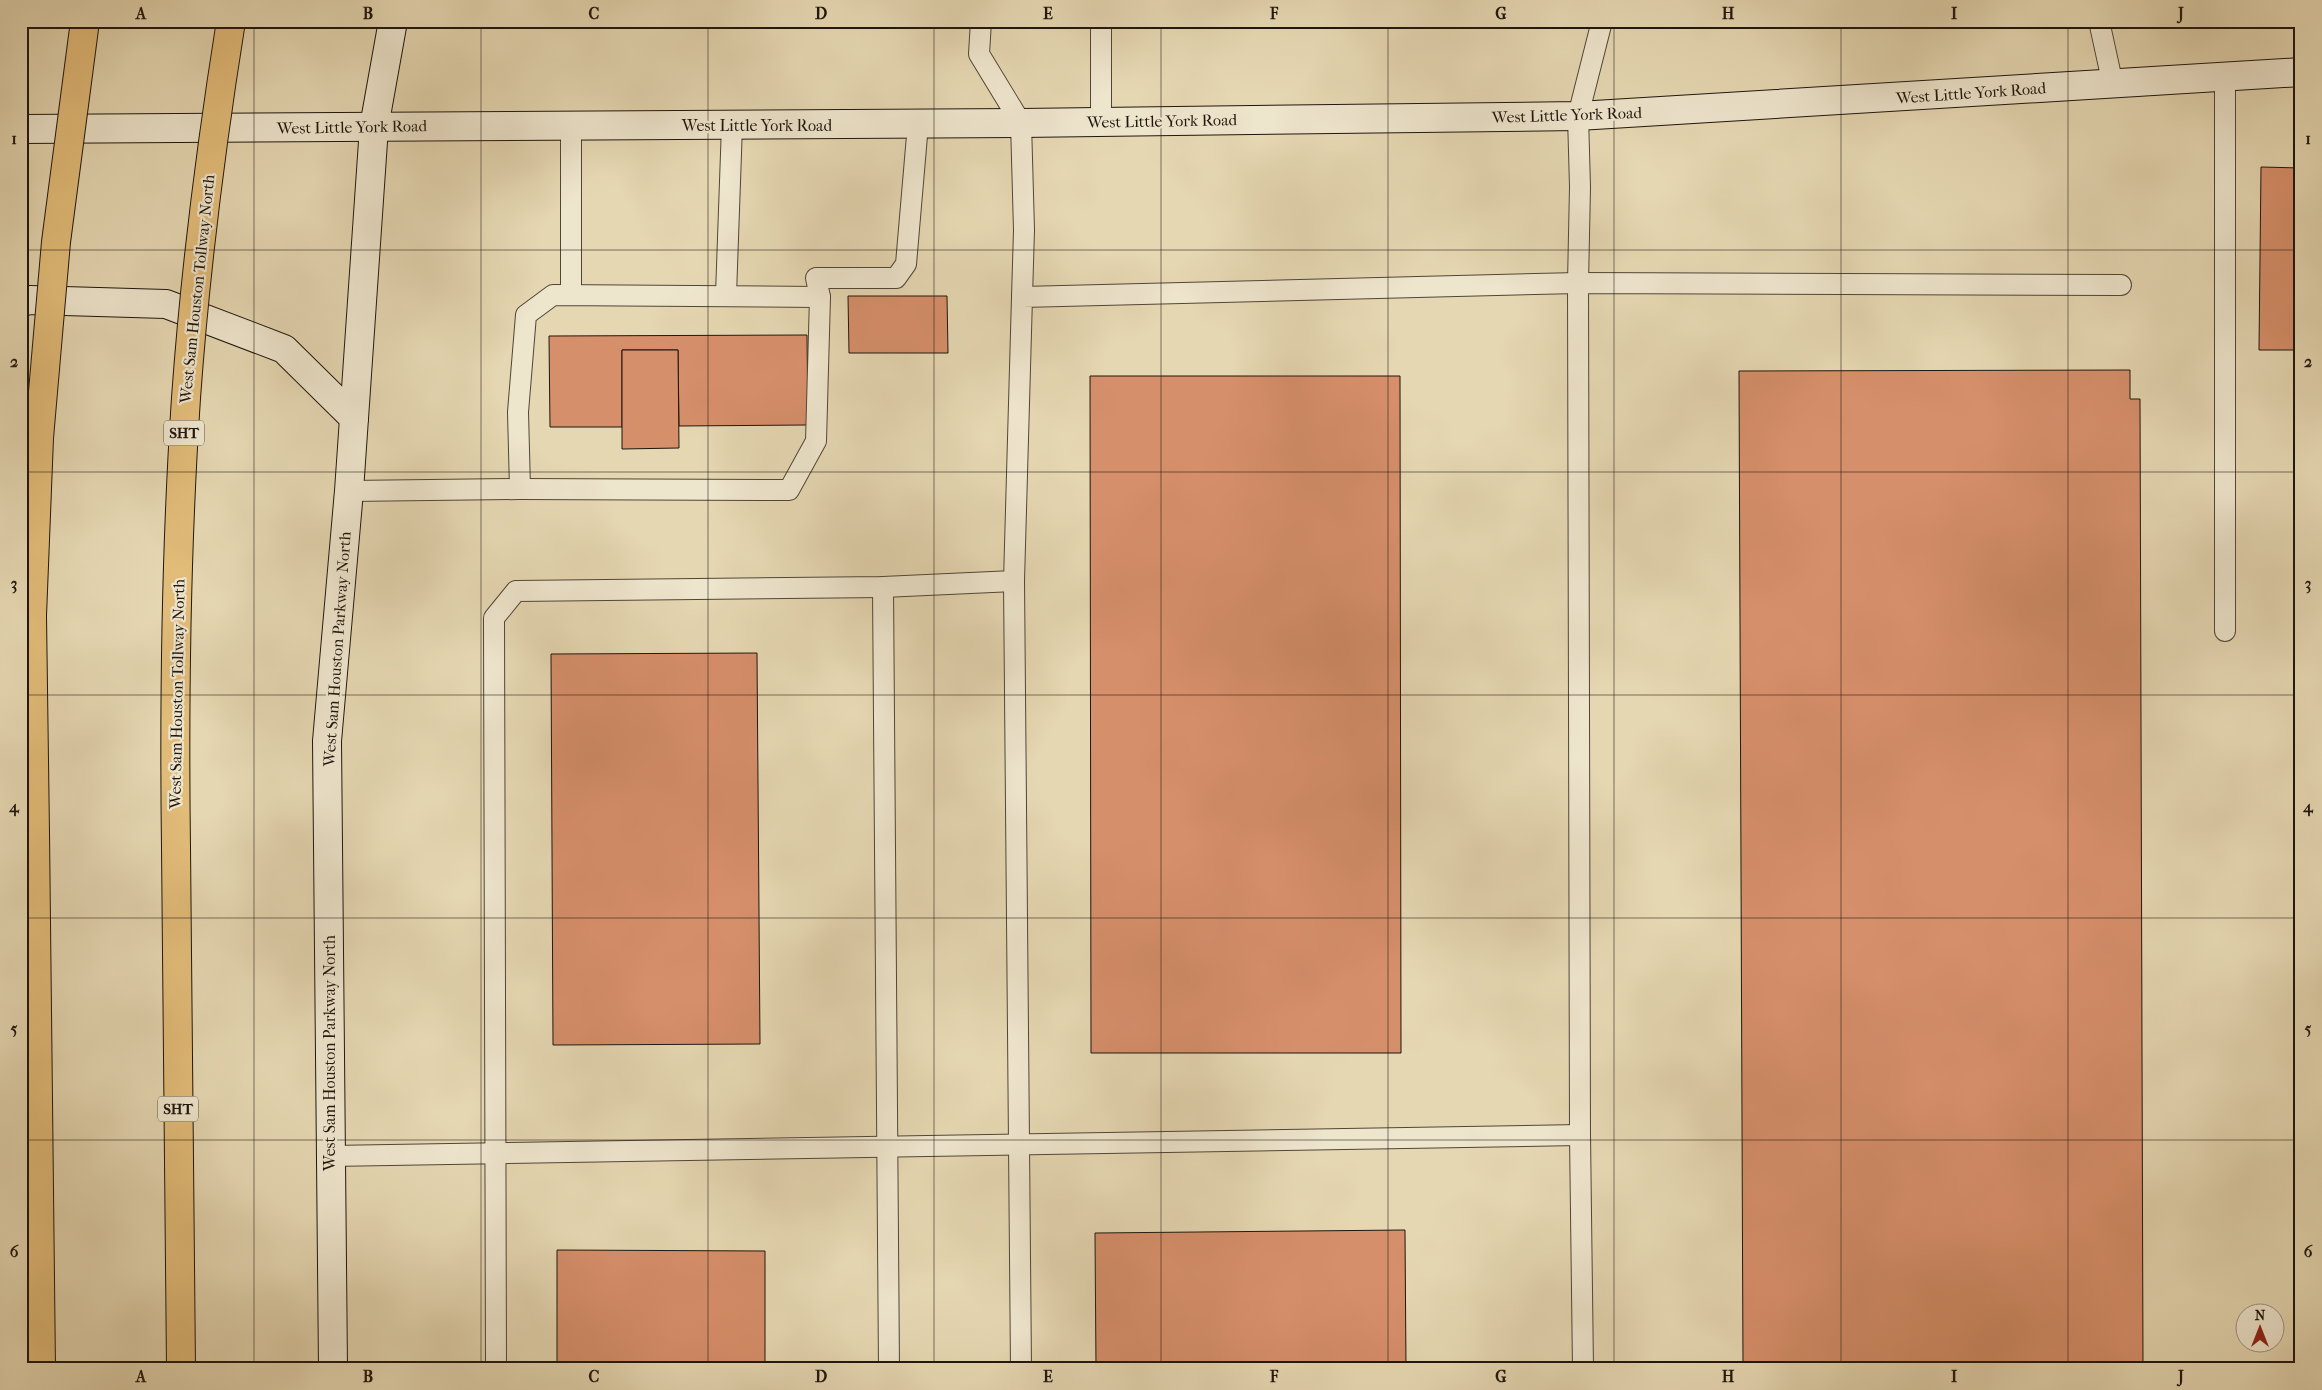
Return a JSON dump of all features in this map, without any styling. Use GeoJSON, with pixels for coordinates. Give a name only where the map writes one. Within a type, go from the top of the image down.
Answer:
{"type":"FeatureCollection","features":[{"type":"Feature","properties":{"kind":"highway"},"geometry":{"type":"LineString","coordinates":[[41,1369],[32,616],[38,438],[56,242],[85,21]]}},
{"type":"Feature","properties":{"kind":"highway","name":"West Sam Houston Tollway North"},"geometry":{"type":"LineString","coordinates":[[181,1369],[176,848],[177,634],[186,398],[200,247],[231,21]]}},
{"type":"Feature","properties":{"kind":"main road","name":"West Sam Houston Parkway North"},"geometry":{"type":"LineString","coordinates":[[332,1369],[327,741],[349,491],[374,127],[393,21]]}},
{"type":"Feature","properties":{"kind":"main road","name":"West Little York Road"},"geometry":{"type":"LineString","coordinates":[[21,129],[918,124],[1578,116],[2113,85],[2301,72]]}},
{"type":"Feature","properties":{"kind":"main road"},"geometry":{"type":"LineString","coordinates":[[21,302],[30,300],[166,304],[284,349],[354,418]]}},
{"type":"Feature","properties":{"kind":"lane"},"geometry":{"type":"LineString","coordinates":[[981,21],[979,54],[1021,123],[1024,230],[1014,581],[1021,1369]]}},
{"type":"Feature","properties":{"kind":"lane"},"geometry":{"type":"LineString","coordinates":[[1100,21],[1101,122]]}},
{"type":"Feature","properties":{"kind":"lane"},"geometry":{"type":"LineString","coordinates":[[1583,1369],[1580,1136],[1578,283],[1580,187],[1578,116],[1602,21]]}},
{"type":"Feature","properties":{"kind":"lane"},"geometry":{"type":"LineString","coordinates":[[2099,21],[2113,85]]}},
{"type":"Feature","properties":{"kind":"lane"},"geometry":{"type":"LineString","coordinates":[[2225,77],[2225,632]]}},
{"type":"Feature","properties":{"kind":"lane"},"geometry":{"type":"LineString","coordinates":[[349,491],[520,489],[789,490],[816,440],[820,297],[816,278],[896,278],[906,264],[918,124]]}},
{"type":"Feature","properties":{"kind":"lane"},"geometry":{"type":"LineString","coordinates":[[571,125],[571,294]]}},
{"type":"Feature","properties":{"kind":"lane"},"geometry":{"type":"LineString","coordinates":[[726,294],[732,125]]}},
{"type":"Feature","properties":{"kind":"lane"},"geometry":{"type":"LineString","coordinates":[[1022,297],[1578,283],[2120,285]]}},
{"type":"Feature","properties":{"kind":"lane"},"geometry":{"type":"LineString","coordinates":[[520,489],[518,412],[526,315],[553,294],[726,294],[820,297]]}},
{"type":"Feature","properties":{"kind":"lane"},"geometry":{"type":"LineString","coordinates":[[496,1369],[494,618],[516,591],[883,587],[1014,581]]}},
{"type":"Feature","properties":{"kind":"lane"},"geometry":{"type":"LineString","coordinates":[[883,587],[889,1369]]}},
{"type":"Feature","properties":{"kind":"lane"},"geometry":{"type":"LineString","coordinates":[[330,1156],[1580,1136]]}},
{"type":"Feature","properties":{"kind":"building"},"geometry":{"type":"Polygon","coordinates":[[[2261,167],[2301,168],[2301,350],[2259,350],[2261,167]]]}},
{"type":"Feature","properties":{"kind":"building"},"geometry":{"type":"Polygon","coordinates":[[[848,296],[947,296],[948,353],[849,353],[848,296]]]}},
{"type":"Feature","properties":{"kind":"building"},"geometry":{"type":"Polygon","coordinates":[[[807,335],[808,425],[679,426],[678,350],[622,350],[622,427],[550,427],[549,336],[807,335]]]}},
{"type":"Feature","properties":{"kind":"building"},"geometry":{"type":"Polygon","coordinates":[[[622,350],[678,350],[679,448],[622,449],[622,350]]]}},
{"type":"Feature","properties":{"kind":"building"},"geometry":{"type":"Polygon","coordinates":[[[2130,370],[2130,399],[2140,399],[2143,1369],[1743,1369],[1739,371],[2130,370]]]}},
{"type":"Feature","properties":{"kind":"building"},"geometry":{"type":"Polygon","coordinates":[[[1090,376],[1400,376],[1401,1053],[1091,1053],[1090,376]]]}},
{"type":"Feature","properties":{"kind":"building"},"geometry":{"type":"Polygon","coordinates":[[[757,653],[760,1044],[553,1045],[551,654],[757,653]]]}},
{"type":"Feature","properties":{"kind":"building"},"geometry":{"type":"Polygon","coordinates":[[[1405,1230],[1406,1369],[1096,1369],[1095,1233],[1405,1230]]]}},
{"type":"Feature","properties":{"kind":"building"},"geometry":{"type":"Polygon","coordinates":[[[557,1250],[765,1251],[765,1369],[557,1369],[557,1250]]]}}]}
